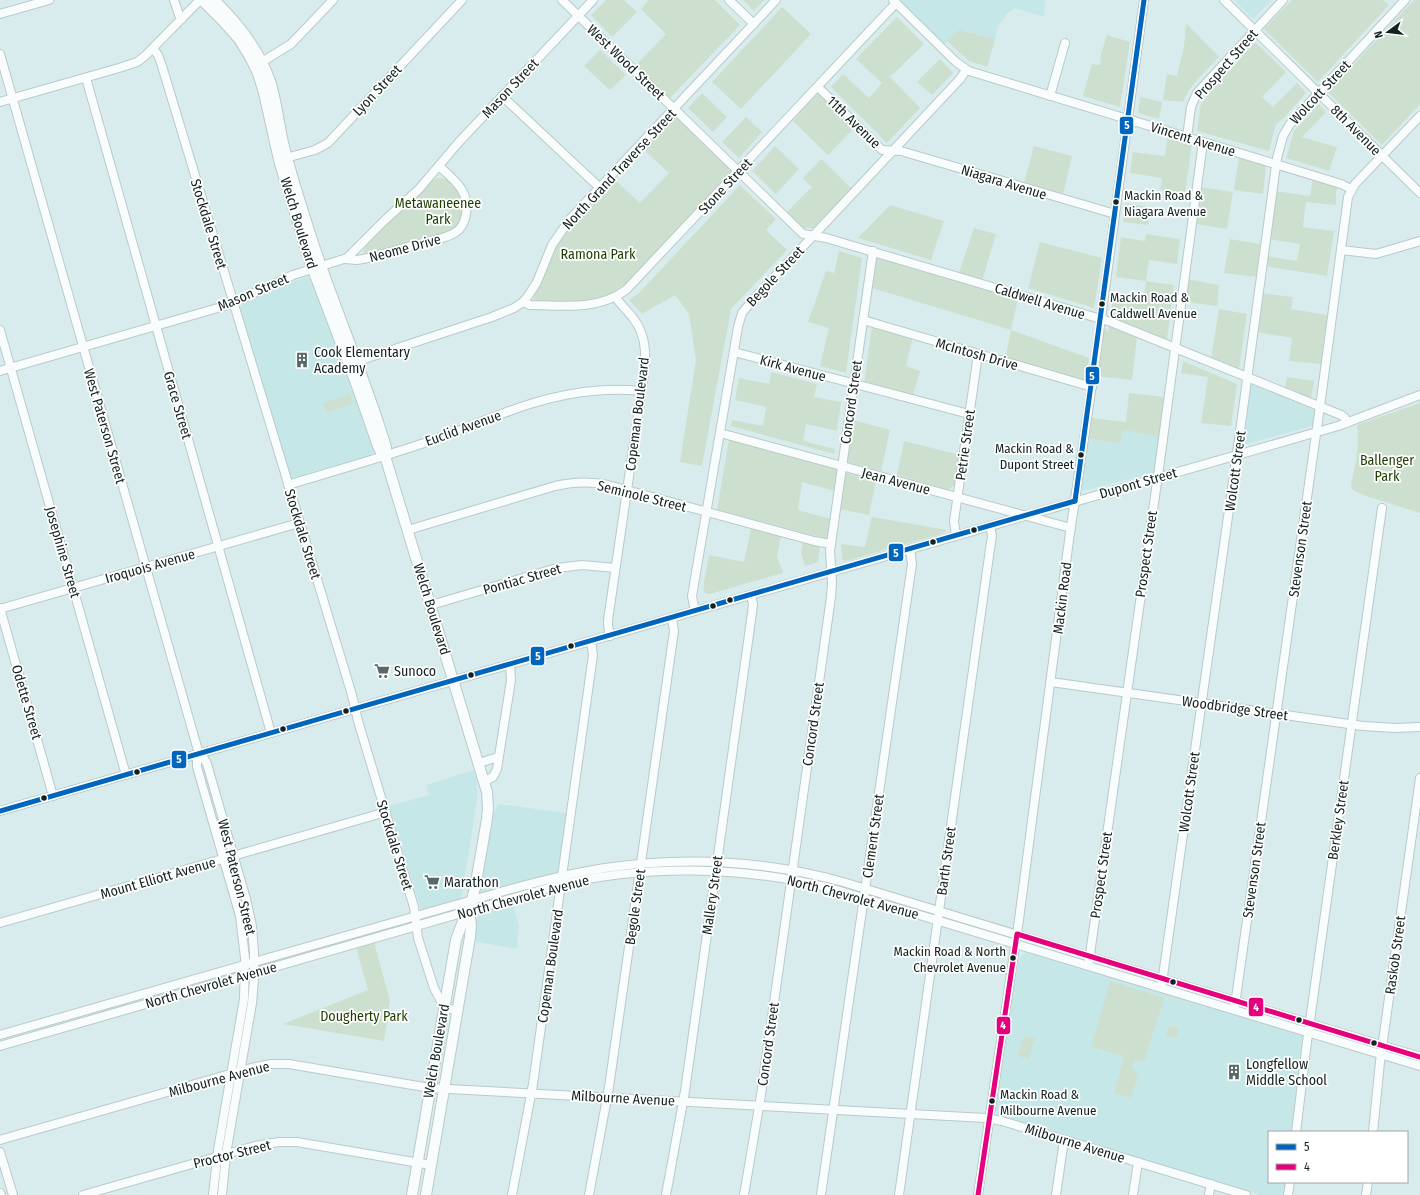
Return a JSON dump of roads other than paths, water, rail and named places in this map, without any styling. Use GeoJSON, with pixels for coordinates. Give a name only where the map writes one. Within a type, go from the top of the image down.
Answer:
{"type":"FeatureCollection","features":[{"type":"Feature","properties":{"kind":"main road","name":"Welch Boulevard"},"geometry":{"type":"LineString","coordinates":[[201,0],[233,32],[258,64]]}},
{"type":"Feature","properties":{"kind":"main road","name":"Welch Boulevard"},"geometry":{"type":"LineString","coordinates":[[214,0],[239,26],[253,47],[263,89],[283,159],[317,268],[353,363],[379,449],[385,456],[479,763],[488,800],[488,813],[480,864],[472,900],[456,940],[412,1195]]}},
{"type":"Feature","properties":{"kind":"main road","name":"Welch Boulevard"},"geometry":{"type":"LineString","coordinates":[[426,1195],[470,937],[471,925],[469,910]]}},
{"type":"Feature","properties":{"kind":"street"},"geometry":{"type":"LineString","coordinates":[[0,14],[49,0]]}},
{"type":"Feature","properties":{"kind":"street"},"geometry":{"type":"LineString","coordinates":[[174,0],[179,15],[182,19]]}},
{"type":"Feature","properties":{"kind":"street"},"geometry":{"type":"LineString","coordinates":[[0,102],[86,78],[133,63],[143,58],[201,0]]}},
{"type":"Feature","properties":{"kind":"street"},"geometry":{"type":"LineString","coordinates":[[258,64],[291,44],[333,0]]}},
{"type":"Feature","properties":{"kind":"street","name":"Lyon Street"},"geometry":{"type":"LineString","coordinates":[[283,159],[315,150],[328,143],[462,0]]}},
{"type":"Feature","properties":{"kind":"street","name":"West Wood Street"},"geometry":{"type":"LineString","coordinates":[[562,0],[675,108],[803,234],[813,236]]}},
{"type":"Feature","properties":{"kind":"street","name":"Mason Street"},"geometry":{"type":"LineString","coordinates":[[0,371],[233,304],[281,280],[345,259],[419,189],[459,142],[593,0]]}},
{"type":"Feature","properties":{"kind":"street"},"geometry":{"type":"LineString","coordinates":[[730,0],[754,24]]}},
{"type":"Feature","properties":{"kind":"street","name":"North Grand Traverse Street"},"geometry":{"type":"LineString","coordinates":[[353,363],[498,315],[523,302],[535,285],[557,237],[570,220],[776,0]]}},
{"type":"Feature","properties":{"kind":"street","name":"Mackin Road"},"geometry":{"type":"LineString","coordinates":[[978,1195],[1017,934],[1144,0]]}},
{"type":"Feature","properties":{"kind":"street","name":"8th Avenue"},"geometry":{"type":"LineString","coordinates":[[1224,0],[1420,193]]}},
{"type":"Feature","properties":{"kind":"street","name":"Prospect Street"},"geometry":{"type":"LineString","coordinates":[[1187,137],[1191,106],[1195,96],[1283,0]]}},
{"type":"Feature","properties":{"kind":"street","name":"Wolcott Street"},"geometry":{"type":"LineString","coordinates":[[1162,983],[1279,148],[1286,129],[1405,0]]}},
{"type":"Feature","properties":{"kind":"street"},"geometry":{"type":"LineString","coordinates":[[894,2],[966,70]]}},
{"type":"Feature","properties":{"kind":"street","name":"Stone Street"},"geometry":{"type":"LineString","coordinates":[[523,302],[530,305],[579,306],[601,303],[616,297],[626,290],[818,87],[894,2]]}},
{"type":"Feature","properties":{"kind":"street"},"geometry":{"type":"LineString","coordinates":[[1050,96],[1066,43]]}},
{"type":"Feature","properties":{"kind":"street","name":"Stockdale Street"},"geometry":{"type":"LineString","coordinates":[[153,49],[160,60],[299,524],[352,695],[414,907],[418,938],[432,985],[444,1007]]}},
{"type":"Feature","properties":{"kind":"street","name":"West Paterson Street"},"geometry":{"type":"LineString","coordinates":[[0,54],[199,754],[203,757],[207,764],[250,920],[255,962],[252,1003],[226,1154],[222,1195]]}},
{"type":"Feature","properties":{"kind":"street","name":"Vincent Avenue"},"geometry":{"type":"LineString","coordinates":[[966,70],[1341,184],[1351,189]]}},
{"type":"Feature","properties":{"kind":"street","name":"Begole Street"},"geometry":{"type":"LineString","coordinates":[[695,611],[692,596],[734,352],[740,320],[745,308],[960,79],[966,70]]}},
{"type":"Feature","properties":{"kind":"street","name":"Grace Street"},"geometry":{"type":"LineString","coordinates":[[86,78],[271,733]]}},
{"type":"Feature","properties":{"kind":"street","name":"11th Avenue"},"geometry":{"type":"LineString","coordinates":[[818,87],[879,148],[884,151],[892,151]]}},
{"type":"Feature","properties":{"kind":"street"},"geometry":{"type":"LineString","coordinates":[[502,96],[600,188]]}},
{"type":"Feature","properties":{"kind":"street","name":"Stevenson Street"},"geometry":{"type":"LineString","coordinates":[[1235,1005],[1320,406],[1347,201],[1351,189],[1420,116]]}},
{"type":"Feature","properties":{"kind":"street","name":"Prospect Street"},"geometry":{"type":"LineString","coordinates":[[1088,965],[1203,142]]}},
{"type":"Feature","properties":{"kind":"street","name":"Niagara Avenue"},"geometry":{"type":"LineString","coordinates":[[892,151],[905,152],[1115,214]]}},
{"type":"Feature","properties":{"kind":"street","name":"Neome Drive"},"geometry":{"type":"LineString","coordinates":[[345,259],[357,260],[368,258],[445,237],[459,230],[465,219],[467,210],[466,197],[458,184],[439,166]]}},
{"type":"Feature","properties":{"kind":"street","name":"Caldwell Avenue"},"geometry":{"type":"LineString","coordinates":[[813,236],[826,238],[1101,319],[1320,406],[1343,416],[1347,423]]}},
{"type":"Feature","properties":{"kind":"street"},"geometry":{"type":"LineString","coordinates":[[1341,250],[1376,254],[1420,241]]}},
{"type":"Feature","properties":{"kind":"street","name":"Concord Street"},"geometry":{"type":"LineString","coordinates":[[744,1195],[759,1105],[831,593],[831,544],[873,252]]}},
{"type":"Feature","properties":{"kind":"street","name":"Copeman Boulevard"},"geometry":{"type":"LineString","coordinates":[[610,636],[608,623],[641,392],[645,352],[643,336],[634,319],[618,302],[616,297]]}},
{"type":"Feature","properties":{"kind":"street","name":"McIntosh Drive"},"geometry":{"type":"LineString","coordinates":[[863,320],[1092,387]]}},
{"type":"Feature","properties":{"kind":"street","name":"Josephine Street"},"geometry":{"type":"LineString","coordinates":[[0,330],[126,775]]}},
{"type":"Feature","properties":{"kind":"street","name":"Kirk Avenue"},"geometry":{"type":"LineString","coordinates":[[734,352],[969,414]]}},
{"type":"Feature","properties":{"kind":"street","name":"Petrie Street"},"geometry":{"type":"LineString","coordinates":[[956,536],[954,524],[957,497],[978,354]]}},
{"type":"Feature","properties":{"kind":"street","name":"Euclid Avenue"},"geometry":{"type":"LineString","coordinates":[[288,485],[385,456],[544,400],[592,392],[630,390],[641,392]]}},
{"type":"Feature","properties":{"kind":"street","name":"Dupont Street"},"geometry":{"type":"LineString","coordinates":[[0,811],[1347,423],[1420,396]]}},
{"type":"Feature","properties":{"kind":"street","name":"Jean Avenue"},"geometry":{"type":"LineString","coordinates":[[720,433],[1071,528]]}},
{"type":"Feature","properties":{"kind":"street","name":"Seminole Street"},"geometry":{"type":"LineString","coordinates":[[408,530],[565,484],[579,482],[593,483],[627,490],[831,544]]}},
{"type":"Feature","properties":{"kind":"street","name":"Berkley Street"},"geometry":{"type":"LineString","coordinates":[[1296,1131],[1308,1032],[1382,508]]}},
{"type":"Feature","properties":{"kind":"street","name":"Iroquois Avenue"},"geometry":{"type":"LineString","coordinates":[[0,608],[299,524]]}},
{"type":"Feature","properties":{"kind":"street","name":"Barth Street"},"geometry":{"type":"LineString","coordinates":[[899,1195],[992,536],[990,526]]}},
{"type":"Feature","properties":{"kind":"street","name":"Clement Street"},"geometry":{"type":"LineString","coordinates":[[822,1195],[912,564],[910,549]]}},
{"type":"Feature","properties":{"kind":"street","name":"Pontiac Street"},"geometry":{"type":"LineString","coordinates":[[431,605],[557,568],[582,565],[615,568]]}},
{"type":"Feature","properties":{"kind":"street","name":"Mallery Street"},"geometry":{"type":"LineString","coordinates":[[666,1195],[683,1102],[716,871],[752,613],[751,595]]}},
{"type":"Feature","properties":{"kind":"street","name":"Odette Street"},"geometry":{"type":"LineString","coordinates":[[0,608],[53,796]]}},
{"type":"Feature","properties":{"kind":"street","name":"Begole Street"},"geometry":{"type":"LineString","coordinates":[[589,1195],[608,1098],[674,631],[672,618]]}},
{"type":"Feature","properties":{"kind":"street","name":"Copeman Boulevard"},"geometry":{"type":"LineString","coordinates":[[512,1195],[532,1093],[593,655],[591,641]]}},
{"type":"Feature","properties":{"kind":"street"},"geometry":{"type":"LineString","coordinates":[[484,781],[495,775],[498,764],[511,680],[510,664]]}},
{"type":"Feature","properties":{"kind":"street","name":"Woodbridge Street"},"geometry":{"type":"LineString","coordinates":[[1051,682],[1351,724],[1386,728],[1420,728]]}},
{"type":"Feature","properties":{"kind":"street","name":"West Paterson Street"},"geometry":{"type":"LineString","coordinates":[[199,754],[197,758],[197,765],[240,916],[244,939],[245,964],[243,1006],[217,1156],[213,1195]]}},
{"type":"Feature","properties":{"kind":"street"},"geometry":{"type":"LineString","coordinates":[[479,763],[498,757]]}},
{"type":"Feature","properties":{"kind":"street","name":"Raskob Street"},"geometry":{"type":"LineString","coordinates":[[1373,1131],[1381,1054],[1420,778]]}},
{"type":"Feature","properties":{"kind":"street","name":"Mount Elliott Avenue"},"geometry":{"type":"LineString","coordinates":[[0,923],[386,812]]}},
{"type":"Feature","properties":{"kind":"street","name":"North Chevrolet Avenue"},"geometry":{"type":"LineString","coordinates":[[0,1035],[472,900],[562,876],[605,868],[641,864],[717,862],[752,865],[832,879],[938,920],[1088,965],[1162,983]]}},
{"type":"Feature","properties":{"kind":"street","name":"North Chevrolet Avenue"},"geometry":{"type":"LineString","coordinates":[[0,1046],[469,910],[561,885],[607,876],[640,872],[716,871],[756,874],[865,893],[939,911],[1090,957],[1162,983],[1235,1005],[1310,1023],[1420,1057]]}},
{"type":"Feature","properties":{"kind":"street"},"geometry":{"type":"LineString","coordinates":[[103,1005],[106,1016]]}},
{"type":"Feature","properties":{"kind":"street","name":"North Chevrolet Avenue"},"geometry":{"type":"LineString","coordinates":[[1235,1005],[1308,1032],[1420,1066]]}},
{"type":"Feature","properties":{"kind":"street"},"geometry":{"type":"LineString","coordinates":[[444,1007],[457,1011]]}},
{"type":"Feature","properties":{"kind":"street","name":"Milbourne Avenue"},"geometry":{"type":"LineString","coordinates":[[0,1140],[267,1064],[285,1064],[430,1088],[989,1118],[1246,1195]]}},
{"type":"Feature","properties":{"kind":"street"},"geometry":{"type":"LineString","coordinates":[[1056,1195],[1064,1140]]}},
{"type":"Feature","properties":{"kind":"street","name":"Proctor Street"},"geometry":{"type":"LineString","coordinates":[[83,1195],[260,1144],[288,1142],[431,1165]]}},
{"type":"Feature","properties":{"kind":"street"},"geometry":{"type":"LineString","coordinates":[[0,1152],[13,1195]]}},
{"type":"Feature","properties":{"kind":"street"},"geometry":{"type":"LineString","coordinates":[[1133,1195],[1138,1162]]}},
{"type":"Feature","properties":{"kind":"street"},"geometry":{"type":"LineString","coordinates":[[1288,1195],[1290,1183]]}},
{"type":"Feature","properties":{"kind":"street"},"geometry":{"type":"LineString","coordinates":[[1366,1195],[1368,1183]]}},
{"type":"Feature","properties":{"kind":"street"},"geometry":{"type":"LineString","coordinates":[[1209,1195],[1211,1184]]}},
{"type":"Feature","properties":{"kind":"place","name":"Mackin Road & Niagara Avenue"},"geometry":{"type":"Point","coordinates":[1116,202]}},
{"type":"Feature","properties":{"kind":"place","name":"Mackin Road & Caldwell Avenue"},"geometry":{"type":"Point","coordinates":[1102,304]}},
{"type":"Feature","properties":{"kind":"place","name":"Cook Elementary Academy"},"geometry":{"type":"Point","coordinates":[302,360]}},
{"type":"Feature","properties":{"kind":"place","name":"Mackin Road & Dupont Street"},"geometry":{"type":"Point","coordinates":[1081,455]}},
{"type":"Feature","properties":{"kind":"place","name":"Sunoco"},"geometry":{"type":"Point","coordinates":[382,671]}},
{"type":"Feature","properties":{"kind":"place","name":"Marathon"},"geometry":{"type":"Point","coordinates":[432,882]}},
{"type":"Feature","properties":{"kind":"place","name":"Mackin Road & North Chevrolet Avenue"},"geometry":{"type":"Point","coordinates":[1013,958]}},
{"type":"Feature","properties":{"kind":"place","name":"Longfellow Middle School"},"geometry":{"type":"Point","coordinates":[1234,1072]}},
{"type":"Feature","properties":{"kind":"place","name":"Mackin Road & Milbourne Avenue"},"geometry":{"type":"Point","coordinates":[992,1101]}},
{"type":"Feature","properties":{"kind":"park label","name":"Metawaneenee Park"},"geometry":{"type":"Point","coordinates":[438,212]}},
{"type":"Feature","properties":{"kind":"park label","name":"Ramona Park"},"geometry":{"type":"Point","coordinates":[598,254]}},
{"type":"Feature","properties":{"kind":"park label","name":"Ballenger Park"},"geometry":{"type":"Point","coordinates":[1387,468]}},
{"type":"Feature","properties":{"kind":"park label","name":"Dougherty Park"},"geometry":{"type":"Point","coordinates":[364,1016]}}]}
